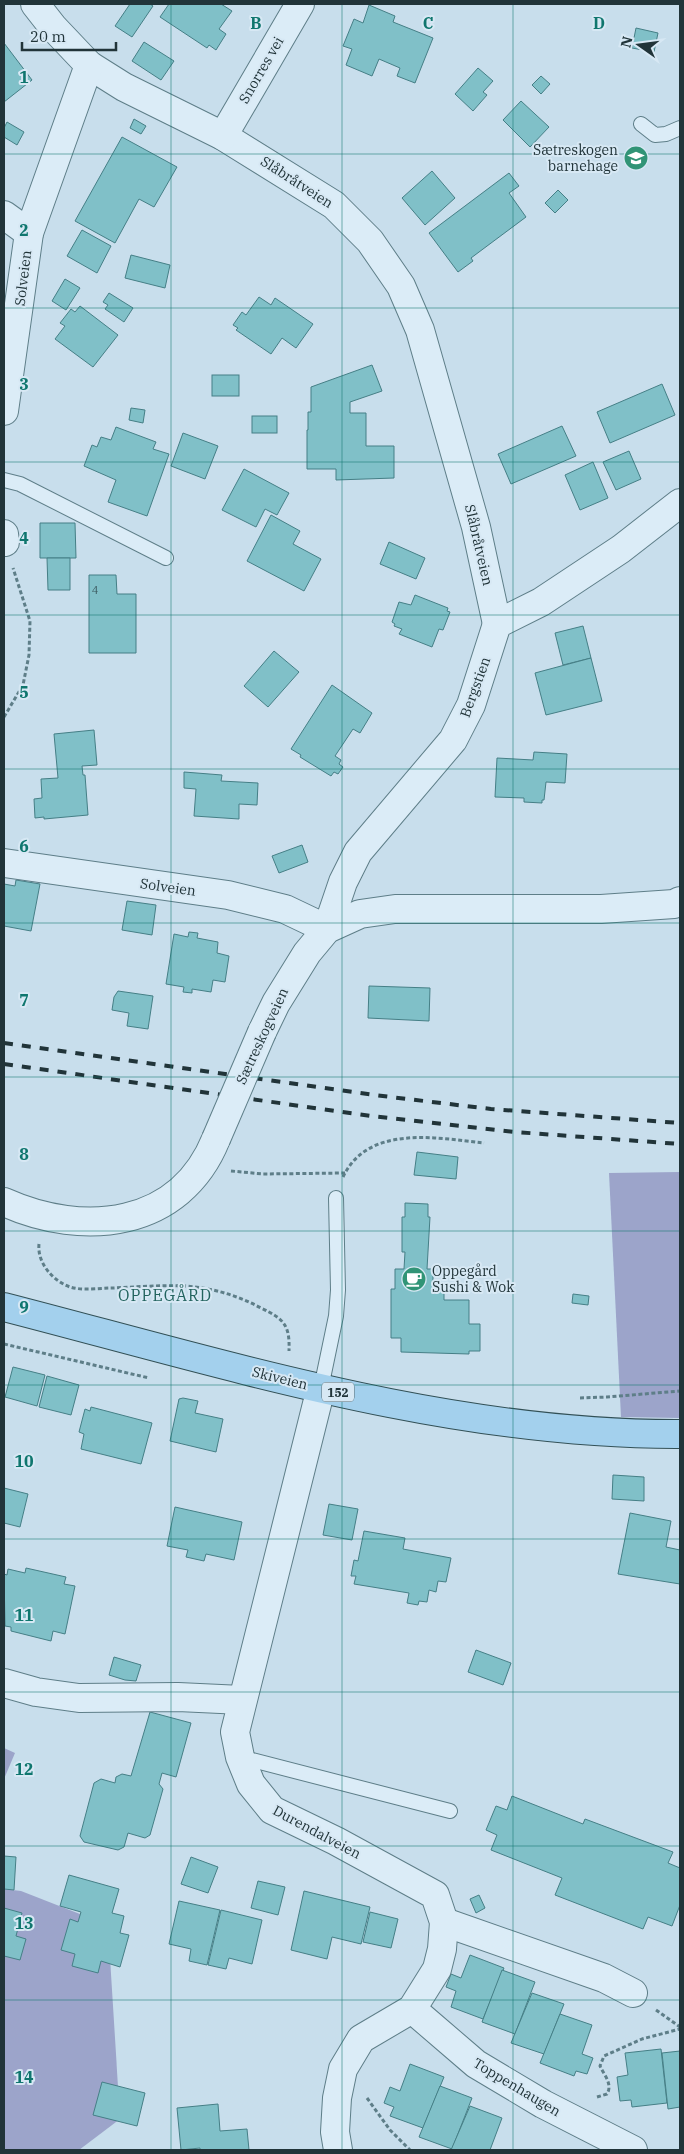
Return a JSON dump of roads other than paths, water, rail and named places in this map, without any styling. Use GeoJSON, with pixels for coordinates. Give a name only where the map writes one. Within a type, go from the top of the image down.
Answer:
{"type":"FeatureCollection","features":[{"type":"Feature","properties":{"kind":"main road","name":"Skiveien"},"geometry":{"type":"LineString","coordinates":[[4,1307],[321,1388],[407,1406],[490,1420],[574,1430],[680,1434]]}},
{"type":"Feature","properties":{"kind":"street","name":"Slåbråtveien"},"geometry":{"type":"LineString","coordinates":[[34,4],[89,65],[124,87],[223,136],[334,205],[370,242],[401,286],[420,330],[474,518],[497,624]]}},
{"type":"Feature","properties":{"kind":"street","name":"Snorres vei"},"geometry":{"type":"LineString","coordinates":[[223,136],[300,4]]}},
{"type":"Feature","properties":{"kind":"street","name":"Solveien"},"geometry":{"type":"LineString","coordinates":[[4,411],[29,233],[89,65]]}},
{"type":"Feature","properties":{"kind":"street"},"geometry":{"type":"LineString","coordinates":[[4,215],[29,233]]}},
{"type":"Feature","properties":{"kind":"street"},"geometry":{"type":"LineString","coordinates":[[497,624],[541,602],[621,549],[680,503]]}},
{"type":"Feature","properties":{"kind":"street","name":"Bergstien"},"geometry":{"type":"LineString","coordinates":[[327,929],[343,882],[358,852],[453,740],[471,705],[497,624]]}},
{"type":"Feature","properties":{"kind":"street","name":"Solveien"},"geometry":{"type":"LineString","coordinates":[[4,863],[228,895],[285,909],[327,929]]}},
{"type":"Feature","properties":{"kind":"street","name":"Sætreskogveien"},"geometry":{"type":"LineString","coordinates":[[4,1202],[46,1217],[74,1222],[102,1222],[149,1210],[168,1200],[191,1181],[204,1164],[262,1032],[287,983],[307,953],[327,929],[360,914],[395,909],[602,909],[674,904],[680,901]]}},
{"type":"Feature","properties":{"kind":"street","name":"Durendalveien"},"geometry":{"type":"LineString","coordinates":[[321,1388],[242,1700],[235,1732],[240,1757],[250,1784],[272,1810],[336,1841],[435,1895],[444,1922],[442,1949],[437,1969],[412,2009],[361,2039],[343,2069],[337,2098],[335,2132],[338,2150]]}},
{"type":"Feature","properties":{"kind":"street"},"geometry":{"type":"LineString","coordinates":[[4,1682],[36,1692],[79,1698],[178,1696],[242,1700]]}},
{"type":"Feature","properties":{"kind":"street"},"geometry":{"type":"LineString","coordinates":[[444,1922],[604,1978],[633,1993]]}},
{"type":"Feature","properties":{"kind":"street","name":"Toppenhaugen"},"geometry":{"type":"LineString","coordinates":[[412,2009],[476,2064],[555,2110],[633,2150]]}},
{"type":"Feature","properties":{"kind":"lane"},"geometry":{"type":"LineString","coordinates":[[641,124],[655,135],[666,134],[680,128]]}},
{"type":"Feature","properties":{"kind":"lane"},"geometry":{"type":"LineString","coordinates":[[4,480],[20,484],[166,558]]}},
{"type":"Feature","properties":{"kind":"lane"},"geometry":{"type":"LineString","coordinates":[[321,1388],[336,1316],[338,1290],[336,1198]]}},
{"type":"Feature","properties":{"kind":"lane"},"geometry":{"type":"LineString","coordinates":[[240,1757],[450,1811]]}},
{"type":"Feature","properties":{"kind":"railway"},"geometry":{"type":"LineString","coordinates":[[4,1043],[374,1095],[491,1109],[680,1123]]}},
{"type":"Feature","properties":{"kind":"railway"},"geometry":{"type":"LineString","coordinates":[[4,1064],[371,1116],[515,1132],[680,1144]]}},
{"type":"Feature","properties":{"kind":"place","name":"Sætreskogen barnehage"},"geometry":{"type":"Point","coordinates":[636,158]}},
{"type":"Feature","properties":{"kind":"place","name":"Oppegård Sushi & Wok"},"geometry":{"type":"Point","coordinates":[414,1279]}},
{"type":"Feature","properties":{"kind":"district","name":"OPPEGÅRD"},"geometry":{"type":"Point","coordinates":[165,1295]}}]}
